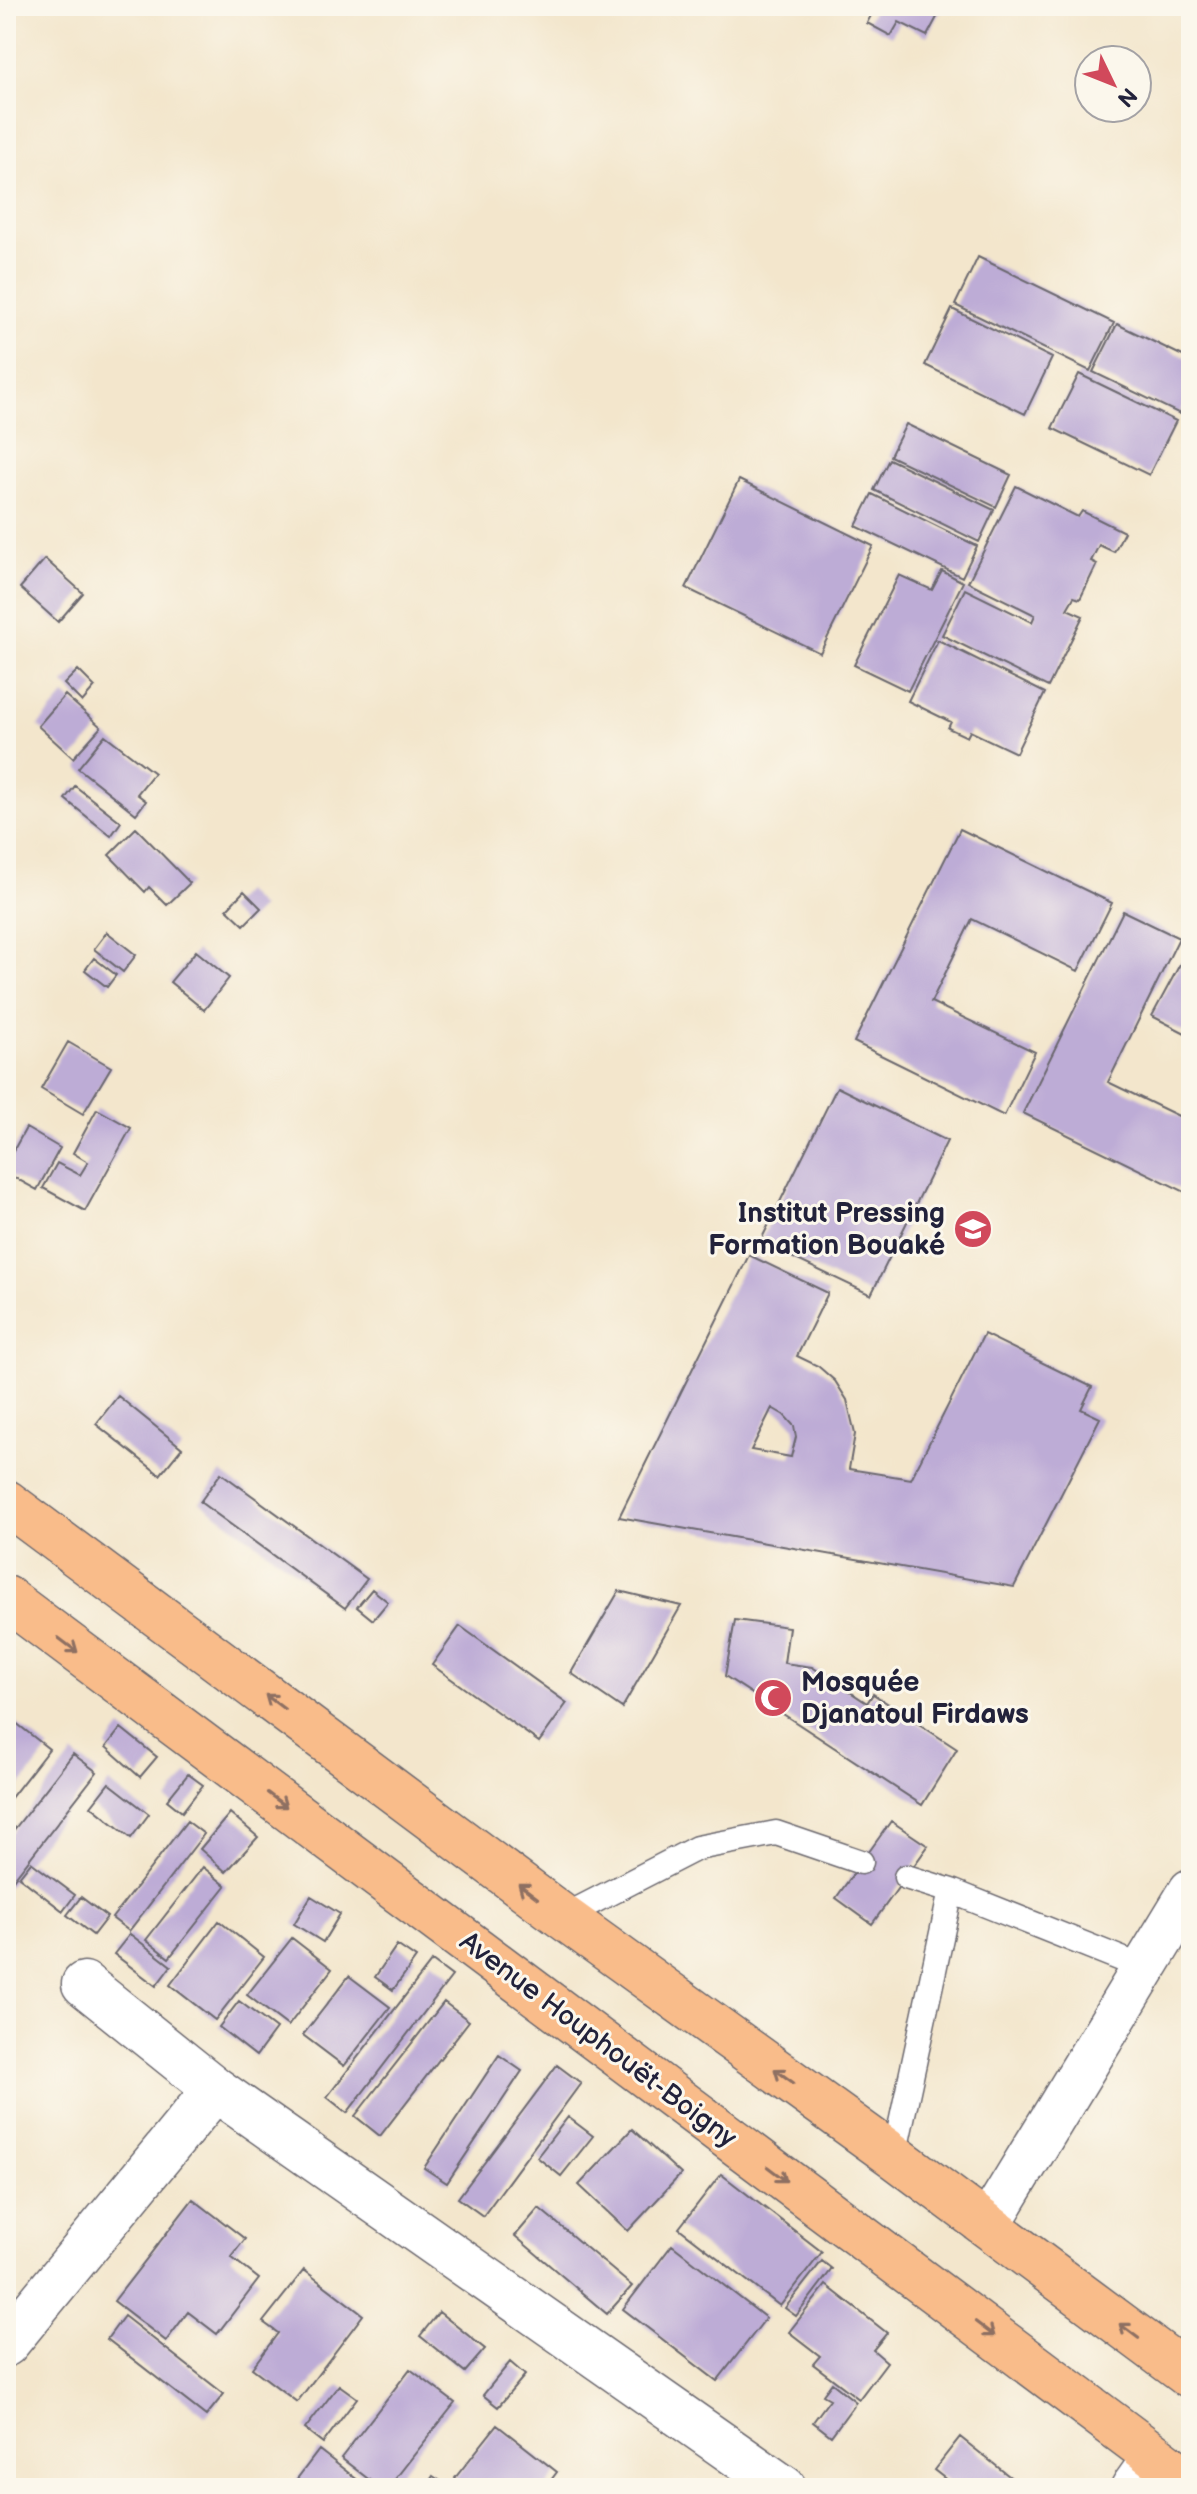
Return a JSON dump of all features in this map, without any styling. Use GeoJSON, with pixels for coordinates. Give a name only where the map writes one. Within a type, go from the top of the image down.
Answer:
{"type":"FeatureCollection","features":[{"type":"Feature","properties":{"kind":"highway"},"geometry":{"type":"LineString","coordinates":[[6,1502],[563,1917],[894,2156],[1191,2377]]}},
{"type":"Feature","properties":{"kind":"highway","name":"Avenue Houphouët-Boigny"},"geometry":{"type":"LineString","coordinates":[[6,1598],[1144,2472],[1191,2483]]}},
{"type":"Feature","properties":{"kind":"street"},"geometry":{"type":"LineString","coordinates":[[988,2225],[1191,1891]]}},
{"type":"Feature","properties":{"kind":"street"},"geometry":{"type":"LineString","coordinates":[[84,1984],[215,2089],[784,2488]]}},
{"type":"Feature","properties":{"kind":"street"},"geometry":{"type":"LineString","coordinates":[[6,2344],[215,2089]]}},
{"type":"Feature","properties":{"kind":"lane"},"geometry":{"type":"LineString","coordinates":[[563,1917],[697,1848],[776,1833],[861,1862]]}},
{"type":"Feature","properties":{"kind":"lane"},"geometry":{"type":"LineString","coordinates":[[906,1877],[951,1891],[1144,1968]]}},
{"type":"Feature","properties":{"kind":"lane"},"geometry":{"type":"LineString","coordinates":[[894,2156],[951,1891]]}},
{"type":"Feature","properties":{"kind":"building"},"geometry":{"type":"Polygon","coordinates":[[[876,6],[943,6],[927,36],[899,22],[891,36],[867,23],[876,6]]]}},
{"type":"Feature","properties":{"kind":"building"},"geometry":{"type":"Polygon","coordinates":[[[978,257],[1114,323],[1090,371],[955,305],[978,257]]]}},
{"type":"Feature","properties":{"kind":"building"},"geometry":{"type":"Polygon","coordinates":[[[952,309],[1052,358],[1025,414],[925,365],[952,309]]]}},
{"type":"Feature","properties":{"kind":"building"},"geometry":{"type":"Polygon","coordinates":[[[1117,324],[1191,360],[1191,391],[1180,414],[1093,372],[1117,324]]]}},
{"type":"Feature","properties":{"kind":"building"},"geometry":{"type":"Polygon","coordinates":[[[1079,374],[1176,421],[1149,475],[1052,428],[1079,374]]]}},
{"type":"Feature","properties":{"kind":"building"},"geometry":{"type":"Polygon","coordinates":[[[906,424],[1011,475],[996,507],[890,456],[906,424]]]}},
{"type":"Feature","properties":{"kind":"building"},"geometry":{"type":"Polygon","coordinates":[[[889,459],[994,510],[979,542],[874,490],[889,459]]]}},
{"type":"Feature","properties":{"kind":"building"},"geometry":{"type":"Polygon","coordinates":[[[739,480],[873,546],[820,653],[686,588],[739,480]]]}},
{"type":"Feature","properties":{"kind":"building"},"geometry":{"type":"Polygon","coordinates":[[[1016,486],[1078,517],[1082,511],[1124,532],[1114,552],[1099,545],[1091,561],[1097,564],[1080,599],[1074,597],[1067,609],[1083,616],[1048,687],[942,635],[965,589],[1032,622],[1035,615],[968,582],[1016,486]]]}},
{"type":"Feature","properties":{"kind":"building"},"geometry":{"type":"Polygon","coordinates":[[[872,494],[977,546],[962,577],[856,526],[872,494]]]}},
{"type":"Feature","properties":{"kind":"building"},"geometry":{"type":"Polygon","coordinates":[[[45,559],[83,593],[58,622],[20,588],[45,559]]]}},
{"type":"Feature","properties":{"kind":"building"},"geometry":{"type":"Polygon","coordinates":[[[942,571],[963,582],[908,691],[854,665],[899,575],[932,590],[942,571]]]}},
{"type":"Feature","properties":{"kind":"building"},"geometry":{"type":"Polygon","coordinates":[[[938,640],[1045,693],[1016,753],[970,731],[967,737],[948,728],[951,722],[908,701],[938,640]]]}},
{"type":"Feature","properties":{"kind":"building"},"geometry":{"type":"Polygon","coordinates":[[[78,670],[95,687],[82,702],[64,684],[78,670]]]}},
{"type":"Feature","properties":{"kind":"building"},"geometry":{"type":"Polygon","coordinates":[[[65,695],[101,727],[73,758],[38,726],[65,695]]]}},
{"type":"Feature","properties":{"kind":"building"},"geometry":{"type":"Polygon","coordinates":[[[105,735],[154,773],[137,794],[146,801],[136,814],[78,768],[105,735]]]}},
{"type":"Feature","properties":{"kind":"building"},"geometry":{"type":"Polygon","coordinates":[[[75,786],[121,822],[111,836],[65,799],[75,786]]]}},
{"type":"Feature","properties":{"kind":"building"},"geometry":{"type":"Polygon","coordinates":[[[136,828],[190,883],[167,905],[149,887],[145,892],[109,855],[136,828]]]}},
{"type":"Feature","properties":{"kind":"building"},"geometry":{"type":"Polygon","coordinates":[[[960,829],[1112,903],[1078,971],[972,919],[931,1002],[1035,1052],[1004,1116],[854,1042],[960,829]]]}},
{"type":"Feature","properties":{"kind":"building"},"geometry":{"type":"Polygon","coordinates":[[[244,891],[261,908],[244,925],[227,909],[244,891]]]}},
{"type":"Feature","properties":{"kind":"building"},"geometry":{"type":"Polygon","coordinates":[[[1123,911],[1179,938],[1108,1082],[1191,1122],[1191,1195],[1023,1113],[1123,911]]]}},
{"type":"Feature","properties":{"kind":"building"},"geometry":{"type":"Polygon","coordinates":[[[107,932],[136,955],[123,972],[94,949],[107,932]]]}},
{"type":"Feature","properties":{"kind":"building"},"geometry":{"type":"Polygon","coordinates":[[[196,951],[229,978],[204,1010],[170,982],[196,951]]]}},
{"type":"Feature","properties":{"kind":"building"},"geometry":{"type":"Polygon","coordinates":[[[1186,953],[1191,955],[1191,1036],[1152,1016],[1186,953]]]}},
{"type":"Feature","properties":{"kind":"building"},"geometry":{"type":"Polygon","coordinates":[[[94,958],[116,975],[107,987],[85,970],[94,958]]]}},
{"type":"Feature","properties":{"kind":"building"},"geometry":{"type":"Polygon","coordinates":[[[68,1042],[111,1067],[83,1114],[41,1089],[68,1042]]]}},
{"type":"Feature","properties":{"kind":"building"},"geometry":{"type":"Polygon","coordinates":[[[837,1087],[947,1141],[871,1295],[760,1242],[837,1087]]]}},
{"type":"Feature","properties":{"kind":"building"},"geometry":{"type":"Polygon","coordinates":[[[97,1109],[131,1128],[85,1211],[43,1188],[57,1163],[80,1175],[88,1162],[73,1153],[97,1109]]]}},
{"type":"Feature","properties":{"kind":"building"},"geometry":{"type":"Polygon","coordinates":[[[26,1128],[60,1148],[37,1190],[6,1173],[6,1164],[26,1128]]]}},
{"type":"Feature","properties":{"kind":"building"},"geometry":{"type":"Polygon","coordinates":[[[749,1255],[828,1293],[797,1356],[818,1366],[835,1381],[847,1400],[855,1434],[849,1469],[911,1479],[984,1334],[1092,1387],[1081,1409],[1100,1418],[1014,1587],[619,1517],[749,1255]],[[772,1408],[751,1450],[791,1457],[796,1437],[794,1426],[772,1408]]]}},
{"type":"Feature","properties":{"kind":"building"},"geometry":{"type":"Polygon","coordinates":[[[118,1396],[182,1448],[160,1475],[96,1424],[118,1396]]]}},
{"type":"Feature","properties":{"kind":"building"},"geometry":{"type":"Polygon","coordinates":[[[221,1473],[367,1579],[345,1608],[200,1502],[221,1473]]]}},
{"type":"Feature","properties":{"kind":"building"},"geometry":{"type":"Polygon","coordinates":[[[372,1589],[388,1602],[373,1620],[357,1607],[372,1589]]]}},
{"type":"Feature","properties":{"kind":"building"},"geometry":{"type":"Polygon","coordinates":[[[619,1591],[681,1606],[622,1708],[571,1673],[619,1591]]]}},
{"type":"Feature","properties":{"kind":"building"},"geometry":{"type":"Polygon","coordinates":[[[735,1620],[789,1627],[784,1663],[812,1667],[867,1703],[873,1694],[957,1749],[922,1805],[725,1676],[735,1620]]]}},
{"type":"Feature","properties":{"kind":"building"},"geometry":{"type":"Polygon","coordinates":[[[460,1626],[567,1703],[539,1742],[432,1665],[460,1626]]]}},
{"type":"Feature","properties":{"kind":"building"},"geometry":{"type":"Polygon","coordinates":[[[6,1715],[49,1749],[6,1804],[6,1715]]]}},
{"type":"Feature","properties":{"kind":"building"},"geometry":{"type":"Polygon","coordinates":[[[121,1728],[157,1757],[140,1777],[106,1747],[121,1728]]]}},
{"type":"Feature","properties":{"kind":"building"},"geometry":{"type":"Polygon","coordinates":[[[73,1754],[97,1772],[6,1889],[6,1840],[73,1754]]]}},
{"type":"Feature","properties":{"kind":"building"},"geometry":{"type":"Polygon","coordinates":[[[188,1774],[203,1785],[182,1812],[167,1800],[188,1774]]]}},
{"type":"Feature","properties":{"kind":"building"},"geometry":{"type":"Polygon","coordinates":[[[109,1783],[149,1814],[131,1838],[91,1806],[109,1783]]]}},
{"type":"Feature","properties":{"kind":"building"},"geometry":{"type":"Polygon","coordinates":[[[230,1813],[258,1837],[226,1872],[200,1849],[230,1813]]]}},
{"type":"Feature","properties":{"kind":"building"},"geometry":{"type":"Polygon","coordinates":[[[187,1821],[204,1834],[129,1931],[112,1918],[187,1821]]]}},
{"type":"Feature","properties":{"kind":"building"},"geometry":{"type":"Polygon","coordinates":[[[891,1821],[928,1846],[872,1924],[836,1898],[891,1821]]]}},
{"type":"Feature","properties":{"kind":"building"},"geometry":{"type":"Polygon","coordinates":[[[31,1862],[75,1895],[63,1911],[19,1877],[31,1862]]]}},
{"type":"Feature","properties":{"kind":"building"},"geometry":{"type":"Polygon","coordinates":[[[203,1867],[226,1886],[169,1958],[146,1940],[203,1867]]]}},
{"type":"Feature","properties":{"kind":"building"},"geometry":{"type":"Polygon","coordinates":[[[311,1896],[340,1914],[323,1942],[294,1924],[311,1896]]]}},
{"type":"Feature","properties":{"kind":"building"},"geometry":{"type":"Polygon","coordinates":[[[81,1897],[107,1917],[93,1935],[67,1915],[81,1897]]]}},
{"type":"Feature","properties":{"kind":"building"},"geometry":{"type":"Polygon","coordinates":[[[219,1921],[264,1957],[215,2020],[170,1985],[219,1921]]]}},
{"type":"Feature","properties":{"kind":"building"},"geometry":{"type":"Polygon","coordinates":[[[130,1934],[171,1966],[156,1986],[114,1954],[130,1934]]]}},
{"type":"Feature","properties":{"kind":"building"},"geometry":{"type":"Polygon","coordinates":[[[292,1938],[332,1969],[288,2026],[247,1995],[292,1938]]]}},
{"type":"Feature","properties":{"kind":"building"},"geometry":{"type":"Polygon","coordinates":[[[397,1945],[416,1958],[393,1990],[375,1977],[397,1945]]]}},
{"type":"Feature","properties":{"kind":"building"},"geometry":{"type":"Polygon","coordinates":[[[432,1961],[452,1976],[347,2113],[327,2097],[432,1961]]]}},
{"type":"Feature","properties":{"kind":"building"},"geometry":{"type":"Polygon","coordinates":[[[349,1976],[390,2007],[344,2066],[303,2035],[349,1976]]]}},
{"type":"Feature","properties":{"kind":"building"},"geometry":{"type":"Polygon","coordinates":[[[239,2001],[276,2029],[256,2056],[219,2027],[239,2001]]]}},
{"type":"Feature","properties":{"kind":"building"},"geometry":{"type":"Polygon","coordinates":[[[444,2002],[469,2021],[380,2136],[355,2116],[444,2002]]]}},
{"type":"Feature","properties":{"kind":"building"},"geometry":{"type":"Polygon","coordinates":[[[499,2055],[522,2071],[447,2183],[424,2168],[499,2055]]]}},
{"type":"Feature","properties":{"kind":"building"},"geometry":{"type":"Polygon","coordinates":[[[557,2065],[581,2083],[483,2216],[458,2198],[557,2065]]]}},
{"type":"Feature","properties":{"kind":"building"},"geometry":{"type":"Polygon","coordinates":[[[568,2117],[593,2136],[561,2176],[537,2157],[568,2117]]]}},
{"type":"Feature","properties":{"kind":"building"},"geometry":{"type":"Polygon","coordinates":[[[632,2129],[681,2174],[628,2231],[579,2185],[632,2129]]]}},
{"type":"Feature","properties":{"kind":"building"},"geometry":{"type":"Polygon","coordinates":[[[721,2174],[822,2252],[780,2306],[679,2228],[721,2174]]]}},
{"type":"Feature","properties":{"kind":"building"},"geometry":{"type":"Polygon","coordinates":[[[193,2199],[245,2239],[231,2257],[259,2279],[217,2334],[188,2312],[166,2341],[114,2301],[193,2199]]]}},
{"type":"Feature","properties":{"kind":"building"},"geometry":{"type":"Polygon","coordinates":[[[539,2208],[632,2286],[607,2314],[515,2236],[539,2208]]]}},
{"type":"Feature","properties":{"kind":"building"},"geometry":{"type":"Polygon","coordinates":[[[672,2245],[766,2318],[717,2381],[623,2309],[672,2245]]]}},
{"type":"Feature","properties":{"kind":"building"},"geometry":{"type":"Polygon","coordinates":[[[822,2261],[832,2269],[796,2316],[785,2308],[822,2261]]]}},
{"type":"Feature","properties":{"kind":"building"},"geometry":{"type":"Polygon","coordinates":[[[304,2270],[363,2315],[297,2402],[252,2368],[278,2333],[263,2322],[304,2270]]]}},
{"type":"Feature","properties":{"kind":"building"},"geometry":{"type":"Polygon","coordinates":[[[826,2285],[887,2333],[873,2350],[887,2362],[859,2399],[813,2364],[820,2356],[789,2332],[826,2285]]]}},
{"type":"Feature","properties":{"kind":"building"},"geometry":{"type":"Polygon","coordinates":[[[439,2312],[485,2349],[465,2372],[420,2336],[439,2312]]]}},
{"type":"Feature","properties":{"kind":"building"},"geometry":{"type":"Polygon","coordinates":[[[124,2316],[224,2394],[206,2416],[107,2339],[124,2316]]]}},
{"type":"Feature","properties":{"kind":"building"},"geometry":{"type":"Polygon","coordinates":[[[510,2362],[525,2375],[498,2407],[483,2395],[510,2362]]]}},
{"type":"Feature","properties":{"kind":"building"},"geometry":{"type":"Polygon","coordinates":[[[410,2369],[455,2403],[388,2488],[380,2488],[341,2458],[410,2369]]]}},
{"type":"Feature","properties":{"kind":"building"},"geometry":{"type":"Polygon","coordinates":[[[832,2383],[856,2402],[831,2436],[813,2422],[830,2399],[823,2395],[832,2383]]]}},
{"type":"Feature","properties":{"kind":"building"},"geometry":{"type":"Polygon","coordinates":[[[339,2385],[357,2398],[323,2443],[305,2429],[339,2385]]]}},
{"type":"Feature","properties":{"kind":"building"},"geometry":{"type":"Polygon","coordinates":[[[497,2425],[557,2472],[545,2488],[467,2488],[455,2478],[497,2425]]]}},
{"type":"Feature","properties":{"kind":"building"},"geometry":{"type":"Polygon","coordinates":[[[960,2437],[1019,2484],[1016,2488],[957,2488],[934,2470],[960,2437]]]}},
{"type":"Feature","properties":{"kind":"building"},"geometry":{"type":"Polygon","coordinates":[[[319,2450],[368,2488],[298,2488],[293,2484],[319,2450]]]}},
{"type":"Feature","properties":{"kind":"building"},"geometry":{"type":"Polygon","coordinates":[[[433,2476],[451,2488],[425,2488],[433,2476]]]}},
{"type":"Feature","properties":{"kind":"place","name":"Institut Pressing Formation Bouaké"},"geometry":{"type":"Point","coordinates":[973,1229]}},
{"type":"Feature","properties":{"kind":"place","name":"Mosquée Djanatoul Firdaws"},"geometry":{"type":"Point","coordinates":[773,1698]}}]}
